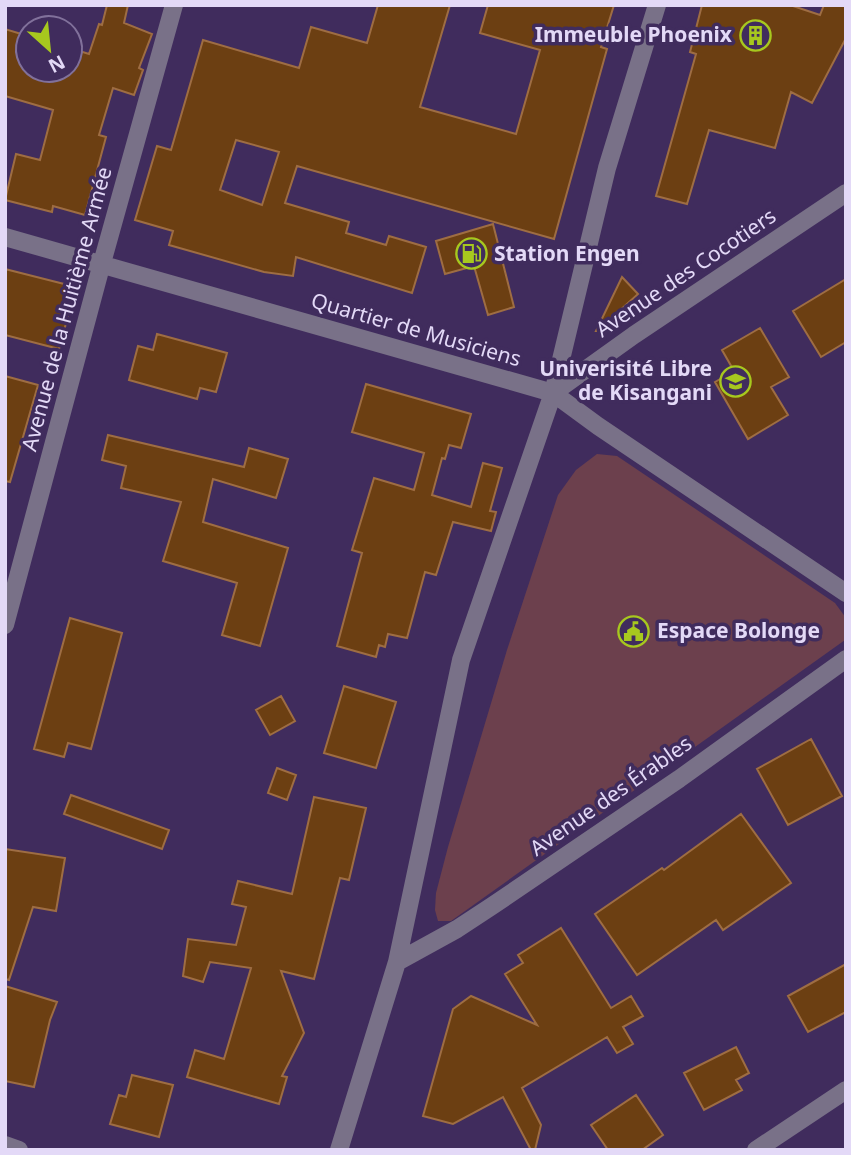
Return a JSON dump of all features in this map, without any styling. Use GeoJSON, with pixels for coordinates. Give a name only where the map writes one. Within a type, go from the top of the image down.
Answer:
{"type":"FeatureCollection","features":[{"type":"Feature","properties":{"kind":"street","name":"Avenue de la Huitième Armée"},"geometry":{"type":"LineString","coordinates":[[5,625],[174,5]]}},
{"type":"Feature","properties":{"kind":"street"},"geometry":{"type":"LineString","coordinates":[[339,1150],[397,962],[461,660],[553,393],[607,168],[657,5]]}},
{"type":"Feature","properties":{"kind":"street","name":"Avenue des Cocotiers"},"geometry":{"type":"LineString","coordinates":[[553,393],[634,335],[846,193]]}},
{"type":"Feature","properties":{"kind":"street","name":"Quartier de Musiciens"},"geometry":{"type":"LineString","coordinates":[[5,237],[553,393],[609,434],[846,593]]}},
{"type":"Feature","properties":{"kind":"street","name":"Avenue des Érables"},"geometry":{"type":"LineString","coordinates":[[397,962],[492,906],[679,779],[846,659]]}},
{"type":"Feature","properties":{"kind":"street"},"geometry":{"type":"LineString","coordinates":[[756,1150],[846,1090]]}},
{"type":"Feature","properties":{"kind":"street"},"geometry":{"type":"LineString","coordinates":[[5,1145],[19,1150]]}},
{"type":"Feature","properties":{"kind":"shaded area"},"geometry":{"type":"Polygon","coordinates":[[[597,454],[617,456],[835,603],[846,618],[845,640],[451,921],[438,921],[435,910],[436,893],[448,847],[507,650],[558,495],[576,470],[597,454]]]}},
{"type":"Feature","properties":{"kind":"building"},"geometry":{"type":"Polygon","coordinates":[[[107,5],[128,5],[124,23],[152,34],[139,68],[143,70],[134,95],[113,88],[99,135],[106,137],[85,215],[53,206],[52,212],[5,200],[16,154],[40,160],[53,110],[5,96],[5,29],[14,32],[14,84],[84,84],[84,52],[89,54],[99,24],[102,25],[107,5]]]}},
{"type":"Feature","properties":{"kind":"building"},"geometry":{"type":"Polygon","coordinates":[[[378,5],[450,5],[420,107],[516,134],[540,50],[480,33],[488,5],[614,5],[601,47],[607,49],[554,239],[297,166],[285,203],[349,222],[346,233],[386,245],[389,236],[426,247],[412,293],[296,257],[293,276],[264,272],[169,245],[173,231],[135,220],[157,146],[171,150],[203,40],[299,68],[311,27],[367,43],[378,5]],[[236,140],[220,190],[262,205],[279,152],[236,140]]]}},
{"type":"Feature","properties":{"kind":"building"},"geometry":{"type":"Polygon","coordinates":[[[702,5],[790,5],[820,15],[824,5],[846,5],[846,38],[812,103],[791,92],[775,148],[709,130],[687,204],[656,196],[696,54],[690,52],[702,5]]]}},
{"type":"Feature","properties":{"kind":"building"},"geometry":{"type":"Polygon","coordinates":[[[493,224],[514,307],[488,315],[474,266],[445,274],[436,241],[493,224]]]}},
{"type":"Feature","properties":{"kind":"building"},"geometry":{"type":"Polygon","coordinates":[[[5,269],[76,287],[59,349],[5,335],[5,269]]]}},
{"type":"Feature","properties":{"kind":"building"},"geometry":{"type":"Polygon","coordinates":[[[622,277],[638,294],[596,331],[622,277]]]}},
{"type":"Feature","properties":{"kind":"building"},"geometry":{"type":"Polygon","coordinates":[[[846,279],[846,342],[821,357],[793,311],[846,279]]]}},
{"type":"Feature","properties":{"kind":"building"},"geometry":{"type":"Polygon","coordinates":[[[760,328],[789,377],[771,387],[788,415],[748,439],[715,382],[734,371],[722,350],[760,328]]]}},
{"type":"Feature","properties":{"kind":"building"},"geometry":{"type":"Polygon","coordinates":[[[157,334],[227,353],[216,392],[200,388],[197,399],[129,380],[138,346],[153,350],[157,334]]]}},
{"type":"Feature","properties":{"kind":"building"},"geometry":{"type":"Polygon","coordinates":[[[5,376],[38,385],[10,482],[5,481],[5,376]]]}},
{"type":"Feature","properties":{"kind":"building"},"geometry":{"type":"Polygon","coordinates":[[[366,384],[471,414],[461,448],[449,445],[445,459],[442,458],[432,495],[471,507],[483,463],[502,468],[490,511],[496,512],[491,531],[453,522],[436,575],[425,572],[407,638],[388,634],[385,647],[379,645],[376,657],[337,646],[362,553],[352,550],[374,478],[414,490],[424,453],[352,432],[366,384]]]}},
{"type":"Feature","properties":{"kind":"building"},"geometry":{"type":"Polygon","coordinates":[[[108,435],[244,467],[249,448],[288,459],[276,498],[213,479],[203,522],[288,548],[260,646],[222,635],[237,583],[163,561],[181,502],[121,488],[126,466],[102,460],[108,435]]]}},
{"type":"Feature","properties":{"kind":"building"},"geometry":{"type":"Polygon","coordinates":[[[70,618],[122,633],[91,749],[68,743],[64,757],[34,749],[70,618]]]}},
{"type":"Feature","properties":{"kind":"building"},"geometry":{"type":"Polygon","coordinates":[[[344,686],[396,702],[376,768],[324,753],[344,686]]]}},
{"type":"Feature","properties":{"kind":"building"},"geometry":{"type":"Polygon","coordinates":[[[281,696],[295,721],[270,735],[256,710],[281,696]]]}},
{"type":"Feature","properties":{"kind":"building"},"geometry":{"type":"Polygon","coordinates":[[[811,739],[842,796],[788,825],[757,769],[811,739]]]}},
{"type":"Feature","properties":{"kind":"building"},"geometry":{"type":"Polygon","coordinates":[[[277,768],[296,775],[287,800],[268,793],[277,768]]]}},
{"type":"Feature","properties":{"kind":"building"},"geometry":{"type":"Polygon","coordinates":[[[71,795],[169,830],[162,849],[64,814],[71,795]]]}},
{"type":"Feature","properties":{"kind":"building"},"geometry":{"type":"Polygon","coordinates":[[[314,797],[366,808],[349,880],[340,878],[314,979],[281,971],[304,1033],[282,1076],[287,1077],[279,1104],[187,1077],[195,1050],[224,1059],[251,968],[210,962],[203,982],[183,976],[188,939],[236,945],[246,907],[232,904],[238,881],[292,894],[314,797]]]}},
{"type":"Feature","properties":{"kind":"building"},"geometry":{"type":"Polygon","coordinates":[[[741,814],[791,883],[723,930],[716,920],[637,975],[595,914],[662,868],[664,870],[741,814]]]}},
{"type":"Feature","properties":{"kind":"building"},"geometry":{"type":"Polygon","coordinates":[[[5,849],[65,858],[56,911],[33,907],[9,980],[5,979],[5,849]]]}},
{"type":"Feature","properties":{"kind":"building"},"geometry":{"type":"Polygon","coordinates":[[[561,928],[611,1008],[631,996],[643,1016],[623,1027],[633,1044],[617,1053],[607,1037],[522,1088],[541,1125],[535,1150],[531,1150],[503,1097],[453,1124],[423,1116],[453,1009],[471,996],[537,1025],[505,974],[523,963],[518,955],[561,928]]]}},
{"type":"Feature","properties":{"kind":"building"},"geometry":{"type":"Polygon","coordinates":[[[846,964],[846,1012],[808,1032],[788,996],[846,964]]]}},
{"type":"Feature","properties":{"kind":"building"},"geometry":{"type":"Polygon","coordinates":[[[5,986],[57,1002],[34,1087],[5,1081],[5,986]]]}},
{"type":"Feature","properties":{"kind":"building"},"geometry":{"type":"Polygon","coordinates":[[[736,1047],[749,1073],[736,1080],[742,1090],[704,1110],[684,1073],[736,1047]]]}},
{"type":"Feature","properties":{"kind":"building"},"geometry":{"type":"Polygon","coordinates":[[[132,1075],[173,1085],[159,1137],[110,1124],[119,1095],[126,1097],[132,1075]]]}},
{"type":"Feature","properties":{"kind":"building"},"geometry":{"type":"Polygon","coordinates":[[[636,1095],[663,1135],[642,1150],[608,1150],[591,1125],[636,1095]]]}},
{"type":"Feature","properties":{"kind":"place","name":"Immeuble Phoenix"},"geometry":{"type":"Point","coordinates":[755,35]}},
{"type":"Feature","properties":{"kind":"place","name":"Station Engen"},"geometry":{"type":"Point","coordinates":[471,254]}},
{"type":"Feature","properties":{"kind":"place","name":"Univerisité Libre de Kisangani"},"geometry":{"type":"Point","coordinates":[735,381]}},
{"type":"Feature","properties":{"kind":"place","name":"Espace Bolonge"},"geometry":{"type":"Point","coordinates":[634,631]}}]}
